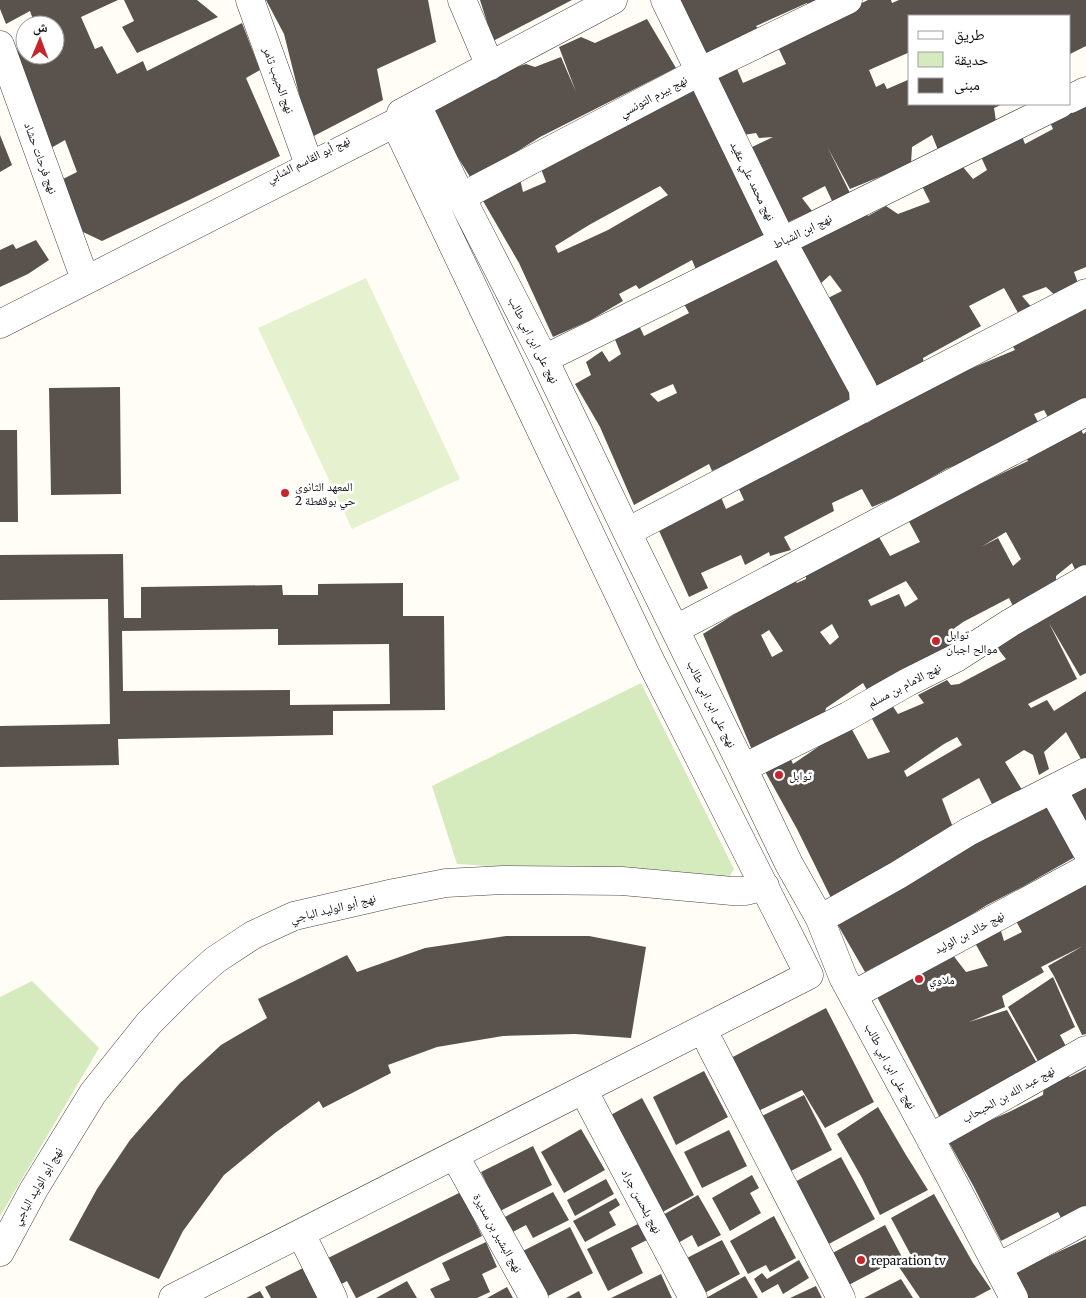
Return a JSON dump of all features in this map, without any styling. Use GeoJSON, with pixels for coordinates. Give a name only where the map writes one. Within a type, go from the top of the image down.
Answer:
{"type":"FeatureCollection","features":[{"type":"Feature","properties":{"kind":"street","name":"نهج الحبيب ثامر"},"geometry":{"type":"LineString","coordinates":[[250,0],[307,159]]}},
{"type":"Feature","properties":{"kind":"street"},"geometry":{"type":"LineString","coordinates":[[462,0],[490,66]]}},
{"type":"Feature","properties":{"kind":"street","name":"نهج أبو القاسم الشابي"},"geometry":{"type":"LineString","coordinates":[[0,311],[417,105],[614,0]]}},
{"type":"Feature","properties":{"kind":"street","name":"نهج محمد علي عقيد"},"geometry":{"type":"LineString","coordinates":[[665,0],[782,242],[863,389],[864,408]]}},
{"type":"Feature","properties":{"kind":"street","name":"نهج بيرم التونسي"},"geometry":{"type":"LineString","coordinates":[[461,196],[699,72],[848,0]]}},
{"type":"Feature","properties":{"kind":"street","name":"نهج فرحات حشاد"},"geometry":{"type":"LineString","coordinates":[[0,45],[82,271]]}},
{"type":"Feature","properties":{"kind":"street"},"geometry":{"type":"LineString","coordinates":[[1071,98],[1086,91]]}},
{"type":"Feature","properties":{"kind":"street","name":"نهج على ابن ابي طالب"},"geometry":{"type":"LineString","coordinates":[[417,105],[544,359],[789,864],[820,919],[848,986],[1014,1298]]}},
{"type":"Feature","properties":{"kind":"street","name":"نهج ابن الشباط"},"geometry":{"type":"LineString","coordinates":[[544,359],[1058,105]]}},
{"type":"Feature","properties":{"kind":"street"},"geometry":{"type":"LineString","coordinates":[[0,324],[395,123],[651,662],[809,975],[173,1298]]}},
{"type":"Feature","properties":{"kind":"street"},"geometry":{"type":"LineString","coordinates":[[627,532],[1086,293]]}},
{"type":"Feature","properties":{"kind":"street"},"geometry":{"type":"LineString","coordinates":[[676,629],[1086,412]]}},
{"type":"Feature","properties":{"kind":"street","name":"نهج الامام بن مسلم"},"geometry":{"type":"LineString","coordinates":[[743,768],[848,716],[956,658],[1010,623],[1086,579]]}},
{"type":"Feature","properties":{"kind":"street"},"geometry":{"type":"LineString","coordinates":[[820,919],[898,875],[968,832],[1086,772]]}},
{"type":"Feature","properties":{"kind":"street"},"geometry":{"type":"LineString","coordinates":[[1053,790],[1086,850]]}},
{"type":"Feature","properties":{"kind":"street","name":"نهج خالد بن الوليد"},"geometry":{"type":"LineString","coordinates":[[199,1298],[710,1044],[848,986],[1086,869]]}},
{"type":"Feature","properties":{"kind":"street","name":"نهج أبو الوليد الباجي"},"geometry":{"type":"LineString","coordinates":[[0,1252],[34,1189],[94,1093],[148,1023],[215,960],[254,935],[294,916],[446,883],[503,880],[622,881],[732,892],[746,891],[765,886]]}},
{"type":"Feature","properties":{"kind":"street"},"geometry":{"type":"LineString","coordinates":[[710,1044],[841,1298]]}},
{"type":"Feature","properties":{"kind":"street","name":"نهج عبد الله بن الحبحاب"},"geometry":{"type":"LineString","coordinates":[[930,1138],[1086,1050]]}},
{"type":"Feature","properties":{"kind":"street","name":"نهج بلحسن جراد"},"geometry":{"type":"LineString","coordinates":[[590,1103],[694,1298]]}},
{"type":"Feature","properties":{"kind":"street","name":"نهج البشير بن سديرة"},"geometry":{"type":"LineString","coordinates":[[461,1167],[534,1298]]}},
{"type":"Feature","properties":{"kind":"street"},"geometry":{"type":"LineString","coordinates":[[998,1267],[1086,1220]]}},
{"type":"Feature","properties":{"kind":"street"},"geometry":{"type":"LineString","coordinates":[[306,1244],[333,1298]]}},
{"type":"Feature","properties":{"kind":"green space"},"geometry":{"type":"Polygon","coordinates":[[[366,278],[460,479],[352,529],[258,328],[366,278]]]}},
{"type":"Feature","properties":{"kind":"green space"},"geometry":{"type":"Polygon","coordinates":[[[641,683],[734,869],[727,880],[457,864],[432,786],[641,683]]]}},
{"type":"Feature","properties":{"kind":"green space"},"geometry":{"type":"Polygon","coordinates":[[[32,981],[99,1048],[0,1216],[0,997],[32,981]]]}},
{"type":"Feature","properties":{"kind":"building"},"geometry":{"type":"Polygon","coordinates":[[[0,0],[118,0],[81,17],[95,49],[102,46],[117,74],[143,61],[147,71],[242,23],[260,70],[246,78],[280,156],[102,241],[83,232],[59,181],[77,172],[65,140],[51,148],[22,65],[65,65],[65,15],[31,15],[30,11],[23,15],[15,15],[15,19],[6,24],[0,9],[0,0]]]}},
{"type":"Feature","properties":{"kind":"building"},"geometry":{"type":"Polygon","coordinates":[[[124,0],[197,0],[218,17],[137,53],[122,27],[134,21],[124,0]]]}},
{"type":"Feature","properties":{"kind":"building"},"geometry":{"type":"Polygon","coordinates":[[[266,0],[428,0],[436,42],[377,69],[383,100],[310,138],[284,34],[266,0]]]}},
{"type":"Feature","properties":{"kind":"building"},"geometry":{"type":"Polygon","coordinates":[[[480,0],[572,0],[493,41],[480,0]]]}},
{"type":"Feature","properties":{"kind":"building"},"geometry":{"type":"Polygon","coordinates":[[[675,0],[829,0],[810,9],[807,3],[756,26],[761,32],[699,56],[675,0]]]}},
{"type":"Feature","properties":{"kind":"building"},"geometry":{"type":"Polygon","coordinates":[[[868,0],[891,0],[892,3],[899,0],[1086,0],[1086,46],[1071,54],[1071,15],[908,15],[908,53],[869,70],[876,87],[884,83],[887,89],[908,80],[908,105],[1001,105],[994,108],[996,121],[938,150],[932,135],[912,147],[911,164],[850,189],[828,148],[850,193],[833,203],[825,186],[802,198],[812,211],[786,223],[750,148],[773,137],[759,138],[756,133],[743,135],[715,77],[735,64],[743,83],[786,64],[775,41],[868,0]]]}},
{"type":"Feature","properties":{"kind":"building"},"geometry":{"type":"Polygon","coordinates":[[[647,19],[676,68],[540,137],[472,180],[450,145],[432,110],[505,71],[526,64],[535,67],[561,57],[576,92],[559,47],[581,37],[595,43],[647,19]]]}},
{"type":"Feature","properties":{"kind":"building"},"geometry":{"type":"Polygon","coordinates":[[[698,86],[770,236],[697,272],[692,260],[639,289],[636,285],[619,294],[623,301],[589,321],[553,337],[519,263],[479,194],[519,175],[523,192],[546,182],[538,161],[698,86]],[[660,186],[555,246],[558,253],[608,230],[668,195],[660,186]]]}},
{"type":"Feature","properties":{"kind":"building"},"geometry":{"type":"Polygon","coordinates":[[[1086,99],[1086,267],[1074,272],[1080,289],[1058,298],[1046,287],[1022,296],[1034,310],[1021,318],[1004,288],[969,306],[981,326],[923,358],[925,370],[872,394],[824,300],[842,291],[830,275],[819,285],[797,246],[864,210],[868,216],[886,206],[898,214],[930,202],[922,186],[963,167],[973,179],[987,170],[982,159],[985,152],[1005,147],[1022,136],[1025,144],[1053,129],[1048,118],[1086,99]]]}},
{"type":"Feature","properties":{"kind":"building"},"geometry":{"type":"Polygon","coordinates":[[[0,135],[12,165],[0,172],[0,135]]]}},
{"type":"Feature","properties":{"kind":"building"},"geometry":{"type":"Polygon","coordinates":[[[36,240],[49,260],[28,274],[0,287],[0,250],[13,244],[16,249],[36,240]]]}},
{"type":"Feature","properties":{"kind":"building"},"geometry":{"type":"Polygon","coordinates":[[[779,251],[858,399],[763,448],[712,471],[709,464],[634,505],[600,427],[575,384],[591,375],[586,362],[602,351],[609,362],[621,354],[614,337],[637,321],[644,336],[689,313],[684,304],[779,251]],[[673,384],[650,394],[658,402],[677,393],[673,384]]]}},
{"type":"Feature","properties":{"kind":"building"},"geometry":{"type":"Polygon","coordinates":[[[1086,304],[1086,401],[1050,421],[1044,410],[1034,414],[1040,426],[987,452],[946,469],[903,494],[872,507],[862,489],[832,503],[834,511],[784,537],[791,550],[770,556],[769,552],[745,565],[741,555],[701,573],[708,588],[689,597],[656,524],[720,495],[726,509],[744,500],[738,487],[864,417],[867,423],[948,378],[1015,350],[1012,345],[1086,304]]]}},
{"type":"Feature","properties":{"kind":"building"},"geometry":{"type":"Polygon","coordinates":[[[120,387],[121,494],[51,495],[49,388],[120,387]]]}},
{"type":"Feature","properties":{"kind":"building"},"geometry":{"type":"Polygon","coordinates":[[[1079,424],[1083,434],[1086,432],[1086,567],[1076,572],[1072,563],[1056,576],[1056,588],[1015,610],[1009,598],[963,622],[948,633],[954,647],[867,690],[863,683],[826,708],[824,717],[752,750],[703,634],[792,578],[797,583],[806,579],[806,574],[879,537],[890,556],[920,542],[906,516],[1028,461],[1025,455],[1079,424]],[[1006,532],[981,547],[998,538],[1013,566],[1021,559],[1006,532]],[[906,581],[868,600],[871,606],[899,594],[905,607],[918,599],[906,581]],[[832,624],[820,632],[830,645],[839,637],[832,624]],[[769,630],[761,635],[772,657],[783,651],[769,630]]]}},
{"type":"Feature","properties":{"kind":"building"},"geometry":{"type":"Polygon","coordinates":[[[0,430],[17,430],[18,522],[0,522],[0,430]]]}},
{"type":"Feature","properties":{"kind":"building"},"geometry":{"type":"Polygon","coordinates":[[[123,554],[124,618],[141,618],[141,587],[282,585],[283,595],[318,595],[318,584],[403,583],[403,616],[444,616],[445,710],[333,711],[333,735],[118,739],[119,765],[0,767],[0,726],[110,724],[108,599],[0,600],[0,555],[123,554]],[[278,629],[122,631],[123,691],[290,690],[290,705],[390,704],[389,644],[278,645],[278,629]]]}},
{"type":"Feature","properties":{"kind":"building"},"geometry":{"type":"Polygon","coordinates":[[[1086,592],[1086,673],[1080,676],[1049,623],[1077,679],[1028,704],[1031,708],[1047,700],[1054,711],[1086,691],[1086,759],[1082,761],[1066,732],[1044,752],[1049,769],[1039,775],[1033,755],[1024,750],[1005,762],[1024,793],[995,810],[979,778],[942,799],[954,830],[833,902],[797,829],[762,766],[789,755],[793,764],[818,747],[815,741],[850,726],[868,759],[890,752],[870,715],[892,705],[898,714],[924,703],[918,695],[947,680],[951,685],[959,684],[1006,659],[995,645],[1046,618],[1086,592]],[[957,737],[944,744],[904,771],[907,777],[962,745],[957,737]]]}},
{"type":"Feature","properties":{"kind":"building"},"geometry":{"type":"Polygon","coordinates":[[[1086,782],[1086,833],[1062,797],[1086,782]]]}},
{"type":"Feature","properties":{"kind":"building"},"geometry":{"type":"Polygon","coordinates":[[[1051,800],[1082,853],[987,905],[948,929],[865,972],[835,920],[1051,800]]]}},
{"type":"Feature","properties":{"kind":"building"},"geometry":{"type":"Polygon","coordinates":[[[1086,882],[1086,1034],[1082,1035],[1048,966],[1083,946],[1041,967],[1044,972],[1002,996],[1005,1007],[969,1022],[1007,1010],[1038,1065],[940,1118],[875,993],[949,950],[966,972],[988,966],[975,943],[1001,931],[1004,941],[1022,932],[1016,921],[1086,882]]]}},
{"type":"Feature","properties":{"kind":"building"},"geometry":{"type":"Polygon","coordinates":[[[506,936],[589,936],[646,947],[631,1038],[575,1034],[503,1036],[437,1047],[388,1065],[391,1073],[323,1108],[319,1101],[275,1133],[224,1175],[183,1231],[159,1279],[69,1240],[97,1189],[130,1140],[180,1083],[221,1045],[267,1018],[258,999],[347,955],[357,972],[425,948],[506,936]]]}},
{"type":"Feature","properties":{"kind":"building"},"geometry":{"type":"Polygon","coordinates":[[[1053,977],[1075,1027],[1060,1035],[1068,1050],[1040,1065],[1008,1007],[1053,977]]]}},
{"type":"Feature","properties":{"kind":"building"},"geometry":{"type":"Polygon","coordinates":[[[826,1008],[874,1102],[825,1128],[802,1090],[756,1112],[729,1059],[826,1008]]]}},
{"type":"Feature","properties":{"kind":"building"},"geometry":{"type":"Polygon","coordinates":[[[1086,1069],[1086,1207],[1062,1220],[1058,1212],[1001,1241],[947,1139],[1043,1095],[1044,1084],[1063,1074],[1070,1077],[1086,1069]]]}},
{"type":"Feature","properties":{"kind":"building"},"geometry":{"type":"Polygon","coordinates":[[[704,1071],[728,1117],[676,1145],[653,1097],[704,1071]]]}},
{"type":"Feature","properties":{"kind":"building"},"geometry":{"type":"Polygon","coordinates":[[[804,1095],[832,1150],[789,1172],[760,1117],[804,1095]]]}},
{"type":"Feature","properties":{"kind":"building"},"geometry":{"type":"Polygon","coordinates":[[[642,1098],[694,1195],[657,1215],[607,1117],[642,1098]]]}},
{"type":"Feature","properties":{"kind":"building"},"geometry":{"type":"Polygon","coordinates":[[[878,1107],[928,1190],[880,1215],[837,1134],[878,1107]]]}},
{"type":"Feature","properties":{"kind":"building"},"geometry":{"type":"Polygon","coordinates":[[[581,1129],[605,1170],[564,1193],[541,1152],[581,1129]]]}},
{"type":"Feature","properties":{"kind":"building"},"geometry":{"type":"Polygon","coordinates":[[[729,1130],[747,1166],[702,1188],[684,1152],[729,1130]]]}},
{"type":"Feature","properties":{"kind":"building"},"geometry":{"type":"Polygon","coordinates":[[[533,1146],[552,1185],[500,1211],[481,1172],[533,1146]]]}},
{"type":"Feature","properties":{"kind":"building"},"geometry":{"type":"Polygon","coordinates":[[[841,1157],[875,1219],[825,1246],[791,1184],[841,1157]]]}},
{"type":"Feature","properties":{"kind":"building"},"geometry":{"type":"Polygon","coordinates":[[[752,1175],[759,1188],[750,1193],[761,1213],[730,1231],[712,1198],[752,1175]]]}},
{"type":"Feature","properties":{"kind":"building"},"geometry":{"type":"Polygon","coordinates":[[[606,1179],[614,1194],[575,1216],[567,1200],[606,1179]]]}},
{"type":"Feature","properties":{"kind":"building"},"geometry":{"type":"Polygon","coordinates":[[[461,1192],[482,1236],[357,1298],[347,1281],[336,1287],[322,1261],[461,1192]]]}},
{"type":"Feature","properties":{"kind":"building"},"geometry":{"type":"Polygon","coordinates":[[[553,1192],[569,1220],[533,1238],[526,1225],[509,1234],[501,1219],[553,1192]]]}},
{"type":"Feature","properties":{"kind":"building"},"geometry":{"type":"Polygon","coordinates":[[[934,1194],[973,1263],[991,1289],[974,1298],[920,1298],[899,1267],[913,1259],[891,1218],[934,1194]]]}},
{"type":"Feature","properties":{"kind":"building"},"geometry":{"type":"Polygon","coordinates":[[[698,1195],[721,1235],[698,1247],[692,1235],[671,1247],[654,1220],[698,1195]]]}},
{"type":"Feature","properties":{"kind":"building"},"geometry":{"type":"Polygon","coordinates":[[[616,1198],[620,1205],[609,1212],[616,1225],[585,1242],[573,1221],[616,1198]]]}},
{"type":"Feature","properties":{"kind":"building"},"geometry":{"type":"Polygon","coordinates":[[[774,1216],[796,1258],[770,1272],[766,1265],[748,1274],[730,1241],[774,1216]]]}},
{"type":"Feature","properties":{"kind":"building"},"geometry":{"type":"Polygon","coordinates":[[[638,1224],[647,1240],[631,1248],[643,1273],[608,1291],[587,1249],[638,1224]]]}},
{"type":"Feature","properties":{"kind":"building"},"geometry":{"type":"Polygon","coordinates":[[[885,1225],[902,1257],[843,1288],[827,1256],[885,1225]]]}},
{"type":"Feature","properties":{"kind":"building"},"geometry":{"type":"Polygon","coordinates":[[[570,1227],[593,1273],[544,1298],[519,1253],[570,1227]]]}},
{"type":"Feature","properties":{"kind":"building"},"geometry":{"type":"Polygon","coordinates":[[[1086,1239],[1086,1298],[1026,1298],[1013,1273],[1086,1239]]]}},
{"type":"Feature","properties":{"kind":"building"},"geometry":{"type":"Polygon","coordinates":[[[722,1240],[740,1274],[701,1295],[683,1260],[722,1240]]]}},
{"type":"Feature","properties":{"kind":"building"},"geometry":{"type":"Polygon","coordinates":[[[486,1242],[497,1267],[482,1274],[490,1292],[477,1298],[435,1298],[430,1289],[450,1280],[442,1263],[486,1242]]]}},
{"type":"Feature","properties":{"kind":"building"},"geometry":{"type":"Polygon","coordinates":[[[799,1260],[809,1278],[783,1294],[778,1284],[762,1293],[754,1279],[762,1273],[767,1279],[799,1260]]]}},
{"type":"Feature","properties":{"kind":"building"},"geometry":{"type":"Polygon","coordinates":[[[307,1266],[323,1298],[271,1298],[265,1287],[307,1266]]]}},
{"type":"Feature","properties":{"kind":"building"},"geometry":{"type":"Polygon","coordinates":[[[661,1274],[672,1298],[611,1298],[661,1274]]]}},
{"type":"Feature","properties":{"kind":"building"},"geometry":{"type":"Polygon","coordinates":[[[745,1276],[758,1298],[706,1298],[745,1276]]]}},
{"type":"Feature","properties":{"kind":"building"},"geometry":{"type":"Polygon","coordinates":[[[901,1279],[913,1298],[864,1298],[901,1279]]]}},
{"type":"Feature","properties":{"kind":"building"},"geometry":{"type":"Polygon","coordinates":[[[407,1281],[417,1298],[376,1298],[407,1281]]]}},
{"type":"Feature","properties":{"kind":"building"},"geometry":{"type":"Polygon","coordinates":[[[816,1286],[822,1298],[790,1298],[816,1286]]]}},
{"type":"Feature","properties":{"kind":"building"},"geometry":{"type":"Polygon","coordinates":[[[507,1287],[513,1298],[487,1298],[507,1287]]]}},
{"type":"Feature","properties":{"kind":"building"},"geometry":{"type":"Polygon","coordinates":[[[260,1291],[264,1298],[246,1298],[260,1291]]]}},
{"type":"Feature","properties":{"kind":"building"},"geometry":{"type":"Polygon","coordinates":[[[579,1291],[582,1298],[566,1298],[579,1291]]]}},
{"type":"Feature","properties":{"kind":"place","name":"المعهد الثانوي حي بوقفطة 2"},"geometry":{"type":"Point","coordinates":[285,493]}},
{"type":"Feature","properties":{"kind":"place","name":"توابل موالح اجبان"},"geometry":{"type":"Point","coordinates":[936,641]}},
{"type":"Feature","properties":{"kind":"place","name":"توابل"},"geometry":{"type":"Point","coordinates":[779,775]}},
{"type":"Feature","properties":{"kind":"place","name":"ملاوي"},"geometry":{"type":"Point","coordinates":[919,979]}},
{"type":"Feature","properties":{"kind":"place","name":"reparation tv"},"geometry":{"type":"Point","coordinates":[861,1260]}}]}
